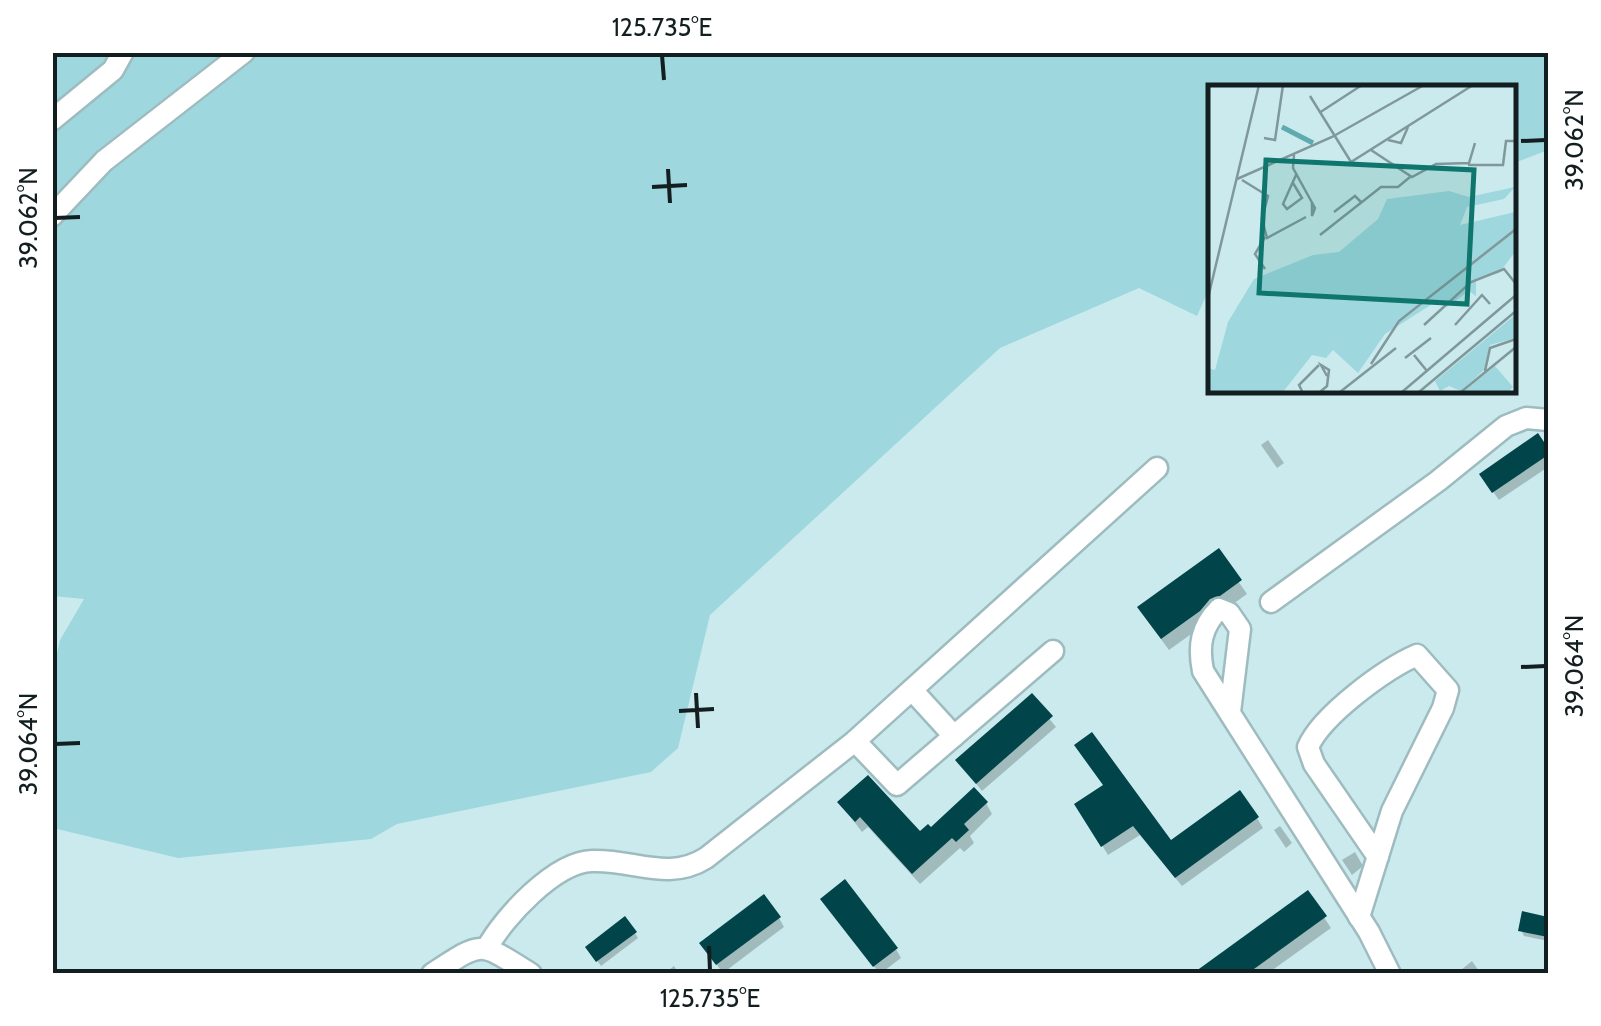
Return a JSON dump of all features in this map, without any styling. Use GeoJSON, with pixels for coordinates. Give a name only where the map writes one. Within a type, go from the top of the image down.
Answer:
{"type":"FeatureCollection","features":[{"type":"Feature","properties":{"kind":"street"},"geometry":{"type":"LineString","coordinates":[[52,120],[113,70],[123,52]]}},
{"type":"Feature","properties":{"kind":"street"},"geometry":{"type":"LineString","coordinates":[[52,216],[104,161],[244,52]]}},
{"type":"Feature","properties":{"kind":"street"},"geometry":{"type":"LineString","coordinates":[[1270,602],[1438,481],[1506,426],[1526,418],[1548,420]]}},
{"type":"Feature","properties":{"kind":"street"},"geometry":{"type":"LineString","coordinates":[[487,948],[498,929],[525,901],[571,866],[587,860],[650,870],[694,866],[855,741],[1156,468]]}},
{"type":"Feature","properties":{"kind":"street"},"geometry":{"type":"LineString","coordinates":[[855,741],[897,785],[1053,651]]}},
{"type":"Feature","properties":{"kind":"street"},"geometry":{"type":"LineString","coordinates":[[1359,917],[1378,858],[1392,812],[1448,690],[1417,655],[1396,664],[1316,731],[1308,747],[1314,764],[1378,858]]}},
{"type":"Feature","properties":{"kind":"street"},"geometry":{"type":"LineString","coordinates":[[912,690],[954,736]]}},
{"type":"Feature","properties":{"kind":"street"},"geometry":{"type":"LineString","coordinates":[[1230,712],[1359,917],[1390,974]]}},
{"type":"Feature","properties":{"kind":"street"},"geometry":{"type":"LineString","coordinates":[[432,974],[472,948],[487,948],[531,974]]}},
{"type":"Feature","properties":{"kind":"shaded area"},"geometry":{"type":"Polygon","coordinates":[[[53,53],[1548,53],[1548,150],[1516,162],[1516,85],[1208,85],[1208,292],[1197,316],[1139,288],[1000,348],[710,615],[678,748],[651,772],[397,824],[371,839],[178,858],[53,828],[53,671],[60,640],[84,599],[53,596],[53,53]]]}},
{"type":"Feature","properties":{"kind":"building"},"geometry":{"type":"Polygon","coordinates":[[[1538,433],[1548,455],[1492,493],[1479,474],[1538,433]]]}},
{"type":"Feature","properties":{"kind":"building"},"geometry":{"type":"Polygon","coordinates":[[[1219,548],[1242,580],[1210,599],[1161,639],[1137,607],[1219,548]]]}},
{"type":"Feature","properties":{"kind":"building"},"geometry":{"type":"Polygon","coordinates":[[[1032,693],[1053,716],[976,784],[955,760],[1032,693]]]}},
{"type":"Feature","properties":{"kind":"building"},"geometry":{"type":"Polygon","coordinates":[[[1092,732],[1171,840],[1240,790],[1259,817],[1175,878],[1133,826],[1101,847],[1074,804],[1103,785],[1074,745],[1092,732]]]}},
{"type":"Feature","properties":{"kind":"building"},"geometry":{"type":"Polygon","coordinates":[[[868,775],[920,831],[928,824],[931,827],[974,787],[988,802],[964,824],[969,830],[956,842],[952,838],[912,874],[860,817],[855,822],[837,802],[868,775]]]}},
{"type":"Feature","properties":{"kind":"building"},"geometry":{"type":"Polygon","coordinates":[[[845,879],[898,948],[873,967],[820,899],[845,879]]]}},
{"type":"Feature","properties":{"kind":"building"},"geometry":{"type":"Polygon","coordinates":[[[1308,890],[1327,916],[1247,974],[1192,974],[1308,890]]]}},
{"type":"Feature","properties":{"kind":"building"},"geometry":{"type":"Polygon","coordinates":[[[764,894],[781,917],[716,965],[699,943],[764,894]]]}},
{"type":"Feature","properties":{"kind":"building"},"geometry":{"type":"Polygon","coordinates":[[[1522,911],[1548,917],[1548,937],[1518,931],[1522,911]]]}},
{"type":"Feature","properties":{"kind":"building"},"geometry":{"type":"Polygon","coordinates":[[[625,916],[637,932],[596,962],[585,947],[625,916]]]}}]}
